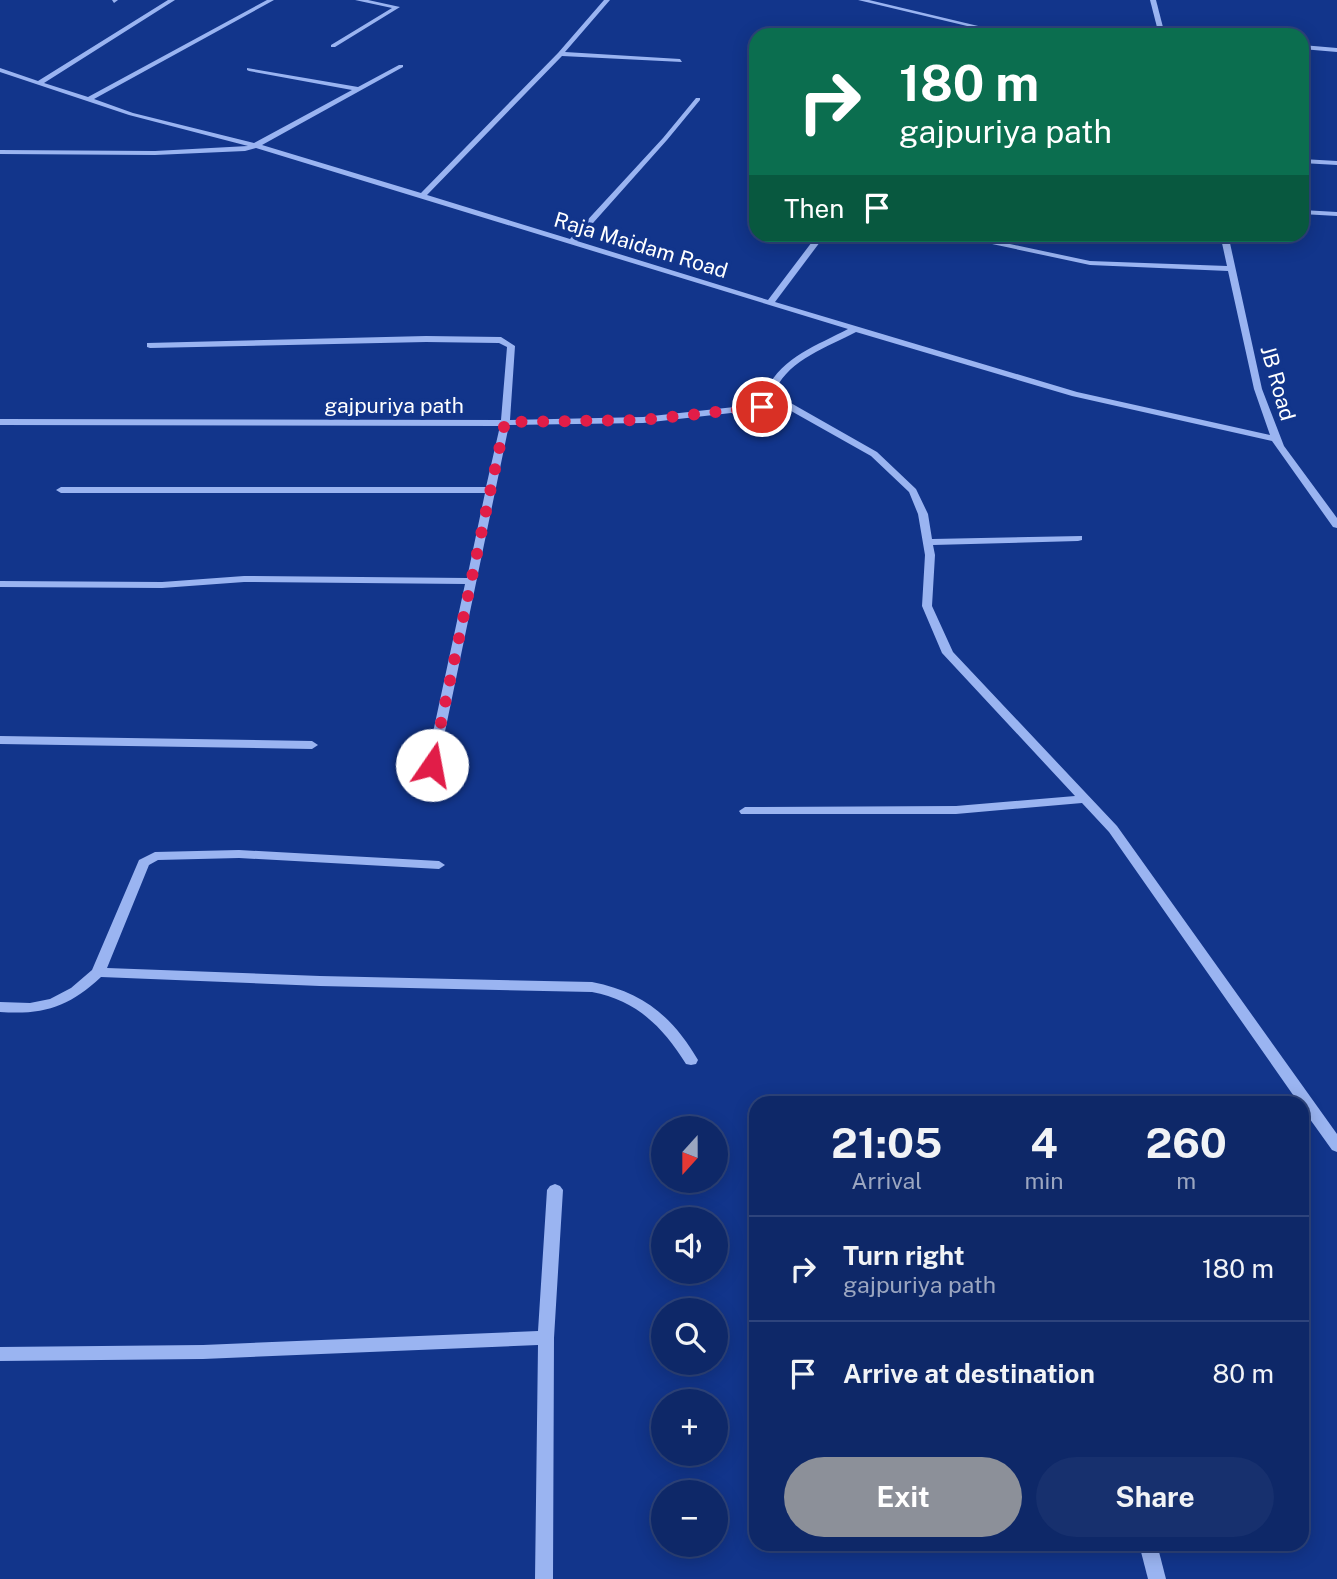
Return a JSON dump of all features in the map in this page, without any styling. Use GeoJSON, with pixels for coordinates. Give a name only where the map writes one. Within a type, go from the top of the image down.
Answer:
{"type":"FeatureCollection","features":[{"type":"Feature","properties":{"kind":"street"},"geometry":{"type":"LineString","coordinates":[[39,83],[172,0]]}},
{"type":"Feature","properties":{"kind":"street"},"geometry":{"type":"LineString","coordinates":[[89,100],[271,0]]}},
{"type":"Feature","properties":{"kind":"street"},"geometry":{"type":"LineString","coordinates":[[333,46],[397,7],[358,0]]}},
{"type":"Feature","properties":{"kind":"street"},"geometry":{"type":"LineString","coordinates":[[422,196],[560,54],[607,0]]}},
{"type":"Feature","properties":{"kind":"street"},"geometry":{"type":"LineString","coordinates":[[861,0],[983,28]]}},
{"type":"Feature","properties":{"kind":"street"},"geometry":{"type":"LineString","coordinates":[[1153,0],[1160,28]]}},
{"type":"Feature","properties":{"kind":"street"},"geometry":{"type":"LineString","coordinates":[[1309,48],[1337,50]]}},
{"type":"Feature","properties":{"kind":"street"},"geometry":{"type":"LineString","coordinates":[[560,54],[680,61]]}},
{"type":"Feature","properties":{"kind":"street"},"geometry":{"type":"LineString","coordinates":[[0,152],[234,151],[256,145],[401,66]]}},
{"type":"Feature","properties":{"kind":"street"},"geometry":{"type":"LineString","coordinates":[[249,69],[359,89]]}},
{"type":"Feature","properties":{"kind":"street","name":"Raja Maidam Road"},"geometry":{"type":"LineString","coordinates":[[0,70],[131,114],[256,145],[1074,394],[1277,439]]}},
{"type":"Feature","properties":{"kind":"street"},"geometry":{"type":"LineString","coordinates":[[572,242],[698,99]]}},
{"type":"Feature","properties":{"kind":"street"},"geometry":{"type":"LineString","coordinates":[[1309,161],[1337,163]]}},
{"type":"Feature","properties":{"kind":"street"},"geometry":{"type":"LineString","coordinates":[[1309,212],[1337,214]]}},
{"type":"Feature","properties":{"kind":"street"},"geometry":{"type":"LineString","coordinates":[[771,302],[816,242]]}},
{"type":"Feature","properties":{"kind":"street"},"geometry":{"type":"LineString","coordinates":[[987,242],[1053,257],[1101,264],[1230,269]]}},
{"type":"Feature","properties":{"kind":"street","name":"JB Road"},"geometry":{"type":"LineString","coordinates":[[1225,242],[1258,389],[1277,439],[1337,525]]}},
{"type":"Feature","properties":{"kind":"street"},"geometry":{"type":"LineString","coordinates":[[855,329],[784,369],[773,380],[771,389],[786,404],[853,440],[895,472],[913,491],[923,514],[928,542],[927,606],[948,653],[1112,828],[1302,1096]]}},
{"type":"Feature","properties":{"kind":"street"},"geometry":{"type":"LineString","coordinates":[[150,345],[426,338],[501,340],[511,346],[505,422],[432,765]]}},
{"type":"Feature","properties":{"kind":"street","name":"gajpuriya path"},"geometry":{"type":"LineString","coordinates":[[0,422],[643,420],[786,404]]}},
{"type":"Feature","properties":{"kind":"street"},"geometry":{"type":"LineString","coordinates":[[61,490],[490,490]]}},
{"type":"Feature","properties":{"kind":"street"},"geometry":{"type":"LineString","coordinates":[[928,542],[1078,538]]}},
{"type":"Feature","properties":{"kind":"street"},"geometry":{"type":"LineString","coordinates":[[0,584],[162,585],[244,579],[470,581]]}},
{"type":"Feature","properties":{"kind":"street"},"geometry":{"type":"LineString","coordinates":[[0,740],[312,746]]}},
{"type":"Feature","properties":{"kind":"street"},"geometry":{"type":"LineString","coordinates":[[745,811],[956,810],[1084,799]]}},
{"type":"Feature","properties":{"kind":"street"},"geometry":{"type":"LineString","coordinates":[[0,1007],[33,1008],[63,1000],[76,993],[98,972],[144,863],[155,856],[239,854],[439,865]]}},
{"type":"Feature","properties":{"kind":"street"},"geometry":{"type":"LineString","coordinates":[[98,972],[609,989],[629,996],[648,1008],[671,1028],[691,1060]]}},
{"type":"Feature","properties":{"kind":"street"},"geometry":{"type":"LineString","coordinates":[[1309,1106],[1337,1146]]}},
{"type":"Feature","properties":{"kind":"street"},"geometry":{"type":"LineString","coordinates":[[544,1579],[546,1338],[555,1190]]}},
{"type":"Feature","properties":{"kind":"street"},"geometry":{"type":"LineString","coordinates":[[0,1354],[203,1352],[546,1338]]}},
{"type":"Feature","properties":{"kind":"street"},"geometry":{"type":"LineString","coordinates":[[1149,1551],[1157,1579]]}},
{"type":"Feature","properties":{"kind":"route"},"geometry":{"type":"LineString","coordinates":[[432,765],[505,422],[643,420],[762,407]]}}]}
